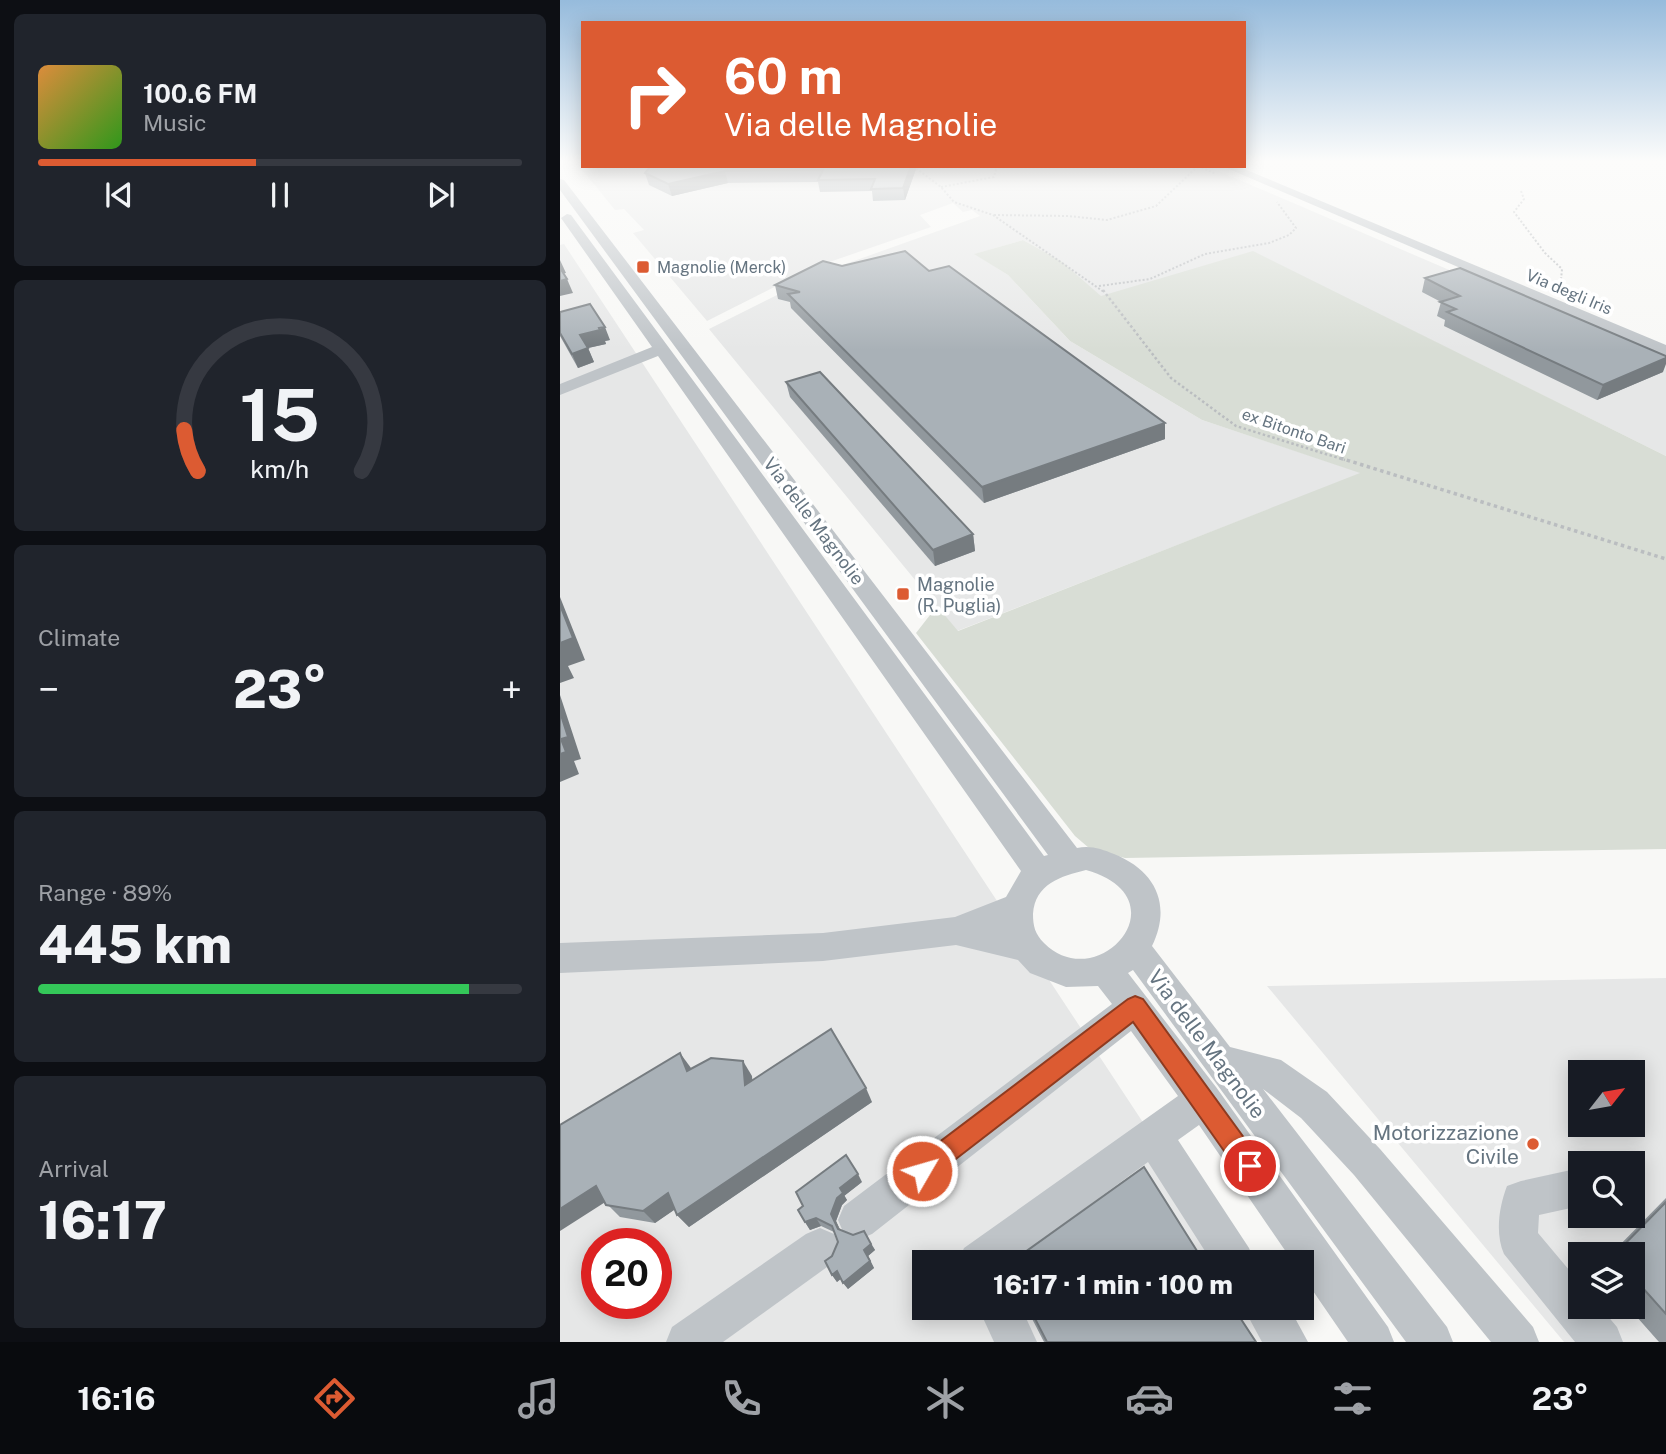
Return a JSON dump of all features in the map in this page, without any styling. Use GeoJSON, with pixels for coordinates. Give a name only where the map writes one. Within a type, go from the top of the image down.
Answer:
{"type":"FeatureCollection","features":[{"type":"Feature","properties":{"kind":"street","name":"Via delle Magnolie"},"geometry":{"type":"LineString","coordinates":[[572,225],[1069,860]]}},
{"type":"Feature","properties":{"kind":"street","name":"Via delle Magnolie"},"geometry":{"type":"LineString","coordinates":[[592,225],[614,253],[666,345],[1039,873]]}},
{"type":"Feature","properties":{"kind":"street","name":"Via degli Iris"},"geometry":{"type":"LineString","coordinates":[[1357,225],[1666,351]]}},
{"type":"Feature","properties":{"kind":"street"},"geometry":{"type":"LineString","coordinates":[[560,390],[666,345]]}},
{"type":"Feature","properties":{"kind":"street"},"geometry":{"type":"LineString","coordinates":[[1069,860],[1104,862],[1120,869],[1133,880],[1142,894],[1146,910],[1145,927],[1120,958],[1083,974],[1061,971],[1041,962],[1026,948],[1017,930],[1021,893],[1049,866],[1069,860]]}},
{"type":"Feature","properties":{"kind":"street"},"geometry":{"type":"LineString","coordinates":[[560,958],[824,947],[956,931],[1018,906]]}},
{"type":"Feature","properties":{"kind":"street"},"geometry":{"type":"LineString","coordinates":[[956,931],[1026,948]]}},
{"type":"Feature","properties":{"kind":"street","name":"Via delle Magnolie"},"geometry":{"type":"LineString","coordinates":[[1120,958],[1135,1007],[1373,1342]]}},
{"type":"Feature","properties":{"kind":"street","name":"Via delle Magnolie"},"geometry":{"type":"LineString","coordinates":[[1120,958],[1221,1062],[1432,1342]]}},
{"type":"Feature","properties":{"kind":"street"},"geometry":{"type":"LineString","coordinates":[[858,1220],[1135,1007]]}},
{"type":"Feature","properties":{"kind":"street"},"geometry":{"type":"LineString","coordinates":[[1221,1062],[1269,1072],[1314,1105],[1367,1162],[1518,1342]]}},
{"type":"Feature","properties":{"kind":"street"},"geometry":{"type":"LineString","coordinates":[[995,1250],[1203,1100]]}},
{"type":"Feature","properties":{"kind":"street"},"geometry":{"type":"LineString","coordinates":[[1153,1136],[1227,1250]]}},
{"type":"Feature","properties":{"kind":"street"},"geometry":{"type":"LineString","coordinates":[[1568,1190],[1521,1200],[1518,1240],[1602,1342]]}},
{"type":"Feature","properties":{"kind":"street"},"geometry":{"type":"LineString","coordinates":[[687,1342],[820,1248]]}},
{"type":"Feature","properties":{"kind":"street"},"geometry":{"type":"LineString","coordinates":[[1005,1320],[1016,1342]]}},
{"type":"Feature","properties":{"kind":"street"},"geometry":{"type":"LineString","coordinates":[[1273,1320],[1287,1342]]}},
{"type":"Feature","properties":{"kind":"path","name":"ex Bitonto Bari"},"geometry":{"type":"LineString","coordinates":[[1007,225],[1099,286],[1123,313],[1171,378],[1236,426],[1666,559]]}},
{"type":"Feature","properties":{"kind":"path"},"geometry":{"type":"LineString","coordinates":[[1099,286],[1130,284],[1166,273],[1212,251],[1239,249],[1291,236],[1296,228],[1294,225]]}},
{"type":"Feature","properties":{"kind":"path"},"geometry":{"type":"LineString","coordinates":[[1524,225],[1545,253],[1562,269],[1559,306]]}},
{"type":"Feature","properties":{"kind":"shaded area"},"geometry":{"type":"Polygon","coordinates":[[[639,225],[929,225],[931,227],[812,268],[707,321],[633,233],[644,230],[639,225]]]}},
{"type":"Feature","properties":{"kind":"shaded area"},"geometry":{"type":"Polygon","coordinates":[[[956,225],[1344,225],[1666,363],[1666,456],[1253,252],[1101,297],[1061,261],[1023,240],[975,254],[1008,275],[1070,341],[1202,420],[1362,473],[957,631],[709,329],[823,272],[956,225]]]}},
{"type":"Feature","properties":{"kind":"shaded area"},"geometry":{"type":"Polygon","coordinates":[[[1023,240],[1061,261],[1101,296],[1253,251],[1666,456],[1666,849],[1125,858],[1089,848],[1075,836],[916,633],[937,606],[958,631],[1360,473],[1202,420],[1070,341],[1008,275],[974,254],[1023,240]]]}},
{"type":"Feature","properties":{"kind":"shaded area"},"geometry":{"type":"Polygon","coordinates":[[[564,244],[1227,1250],[912,1250],[912,1320],[1274,1320],[1288,1342],[560,1342],[560,245],[564,244]]]}},
{"type":"Feature","properties":{"kind":"shaded area","name":"Motorizzazione Civile"},"geometry":{"type":"Polygon","coordinates":[[[1666,978],[1666,1342],[1564,1342],[1267,986],[1666,978]]]}},
{"type":"Feature","properties":{"kind":"building"},"geometry":{"type":"Polygon","coordinates":[[[905,251],[929,271],[949,266],[1165,423],[982,487],[788,294],[800,292],[775,285],[823,261],[842,266],[905,251]]]}},
{"type":"Feature","properties":{"kind":"building"},"geometry":{"type":"Polygon","coordinates":[[[560,268],[567,279],[560,281],[560,268]]]}},
{"type":"Feature","properties":{"kind":"building"},"geometry":{"type":"Polygon","coordinates":[[[1460,268],[1666,358],[1603,385],[1447,312],[1456,309],[1440,302],[1460,296],[1425,278],[1460,268]]]}},
{"type":"Feature","properties":{"kind":"building"},"geometry":{"type":"Polygon","coordinates":[[[590,304],[605,327],[580,335],[588,348],[572,354],[560,333],[560,312],[590,304]]]}},
{"type":"Feature","properties":{"kind":"building"},"geometry":{"type":"Polygon","coordinates":[[[820,372],[973,534],[933,550],[786,382],[820,372]]]}},
{"type":"Feature","properties":{"kind":"building"},"geometry":{"type":"Polygon","coordinates":[[[560,605],[573,638],[560,643],[560,605]]]}},
{"type":"Feature","properties":{"kind":"building"},"geometry":{"type":"Polygon","coordinates":[[[560,712],[568,737],[561,739],[566,752],[560,754],[560,712]]]}},
{"type":"Feature","properties":{"kind":"building"},"geometry":{"type":"Polygon","coordinates":[[[831,1029],[866,1088],[677,1215],[668,1193],[643,1211],[606,1205],[596,1186],[560,1209],[560,1125],[680,1053],[687,1071],[711,1058],[743,1061],[745,1085],[831,1029]]]}},
{"type":"Feature","properties":{"kind":"building"},"geometry":{"type":"Polygon","coordinates":[[[846,1155],[858,1174],[840,1188],[843,1193],[837,1198],[831,1214],[838,1229],[853,1235],[864,1231],[871,1244],[864,1250],[870,1261],[843,1283],[837,1271],[832,1275],[825,1261],[832,1256],[838,1242],[832,1226],[816,1218],[805,1222],[798,1210],[803,1206],[796,1192],[846,1155]]]}},
{"type":"Feature","properties":{"kind":"building"},"geometry":{"type":"Polygon","coordinates":[[[1144,1167],[1196,1250],[1028,1250],[1144,1167]]]}},
{"type":"Feature","properties":{"kind":"building"},"geometry":{"type":"Polygon","coordinates":[[[1666,1202],[1666,1314],[1645,1290],[1645,1242],[1627,1242],[1640,1228],[1645,1228],[1645,1223],[1666,1202]]]}},
{"type":"Feature","properties":{"kind":"building"},"geometry":{"type":"Polygon","coordinates":[[[1036,1320],[1242,1320],[1256,1342],[1047,1342],[1036,1320]]]}},
{"type":"Feature","properties":{"kind":"place","name":"Magnolie (Merck)"},"geometry":{"type":"Point","coordinates":[643,267]}},
{"type":"Feature","properties":{"kind":"place","name":"Magnolie (R. Puglia)"},"geometry":{"type":"Point","coordinates":[903,594]}},
{"type":"Feature","properties":{"kind":"place","name":"Motorizzazione Civile"},"geometry":{"type":"Point","coordinates":[1533,1144]}},
{"type":"Feature","properties":{"kind":"route"},"geometry":{"type":"LineString","coordinates":[[922,1171],[1135,1007],[1250,1166]]}}]}
